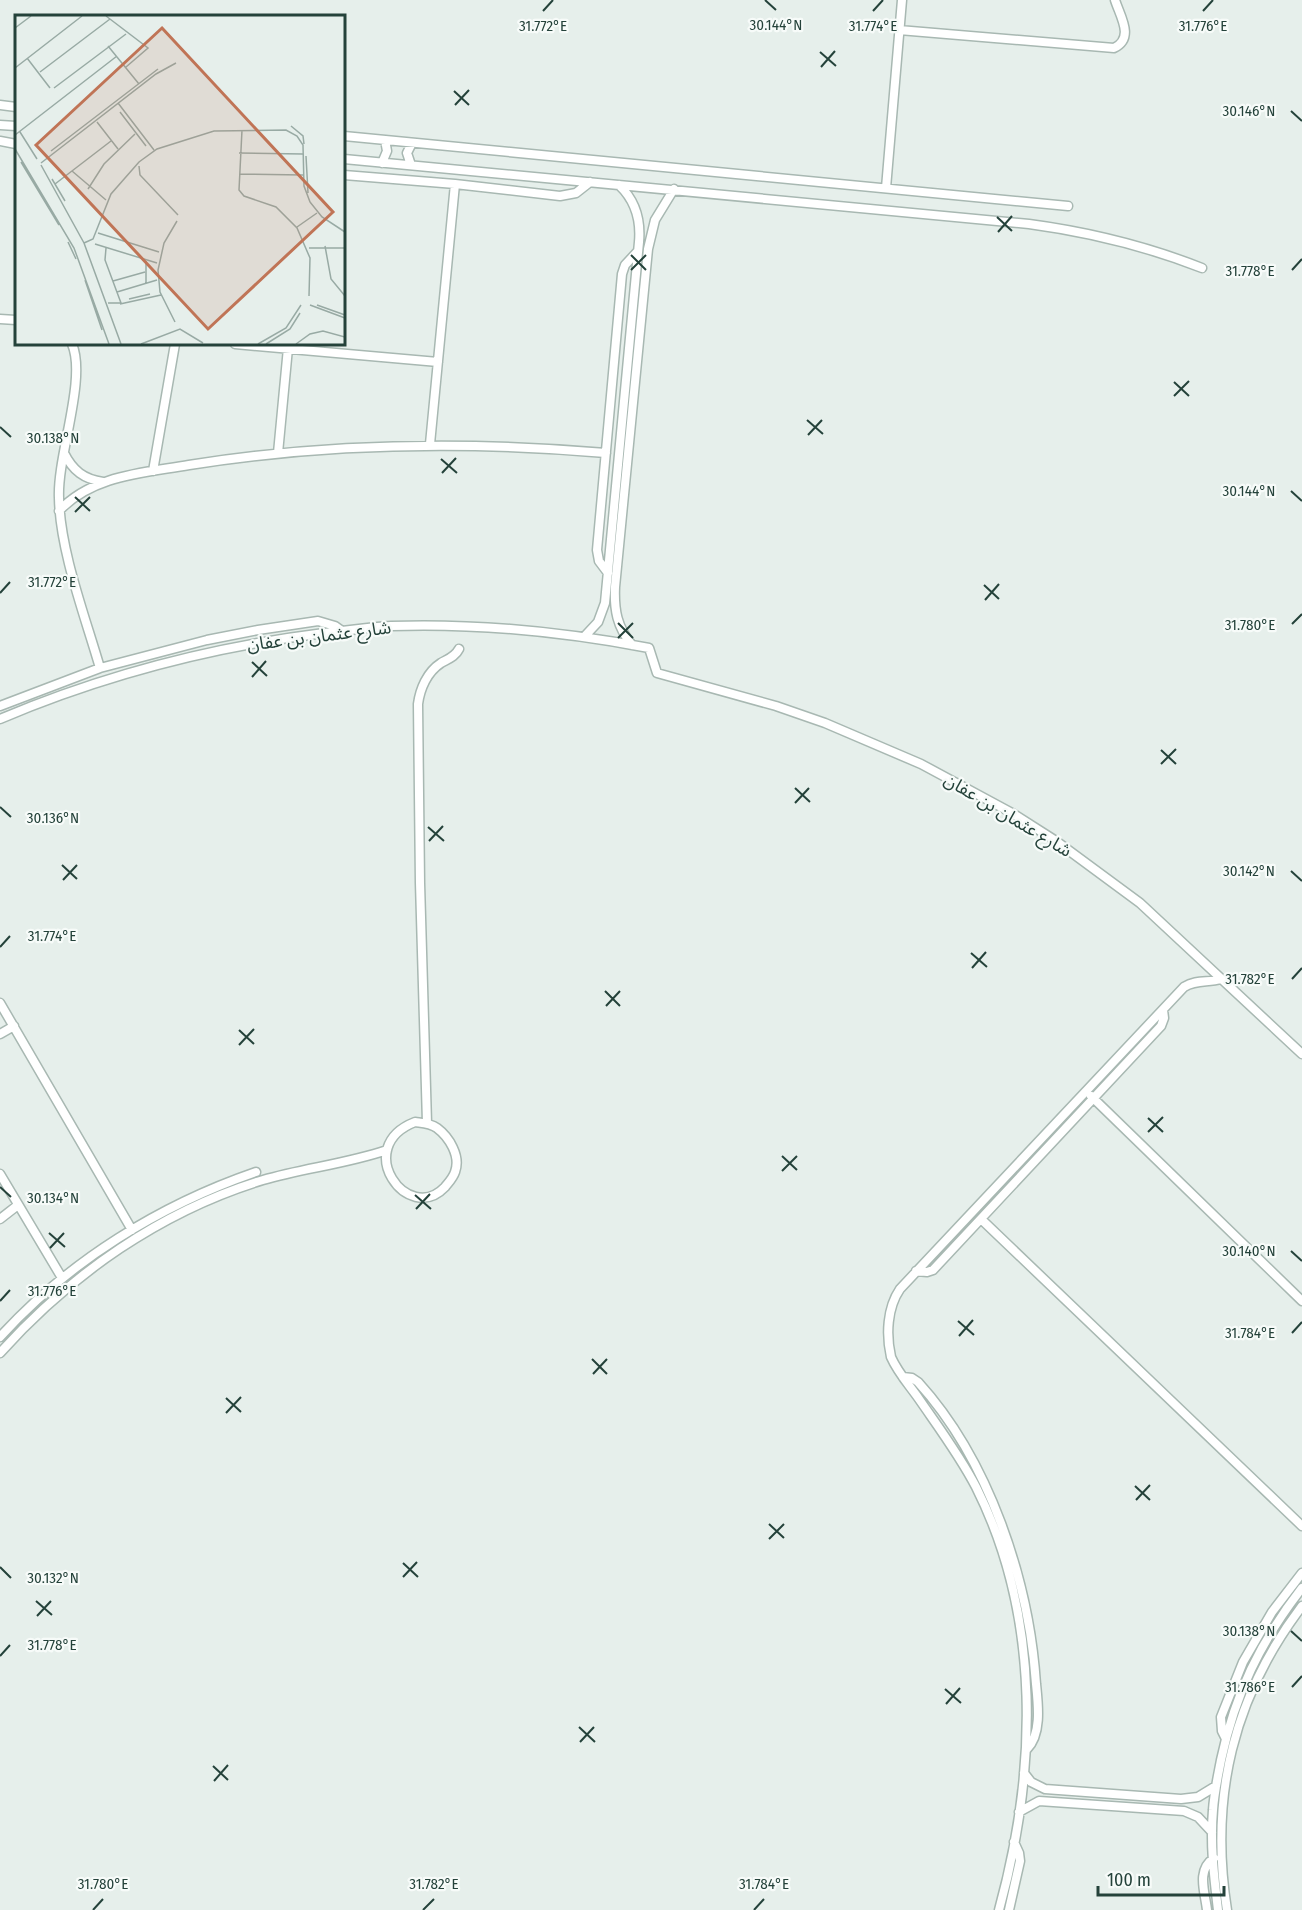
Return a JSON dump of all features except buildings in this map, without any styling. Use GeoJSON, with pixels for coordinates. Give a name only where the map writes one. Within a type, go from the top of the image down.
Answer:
{"type":"FeatureCollection","features":[{"type":"Feature","properties":{"kind":"street"},"geometry":{"type":"LineString","coordinates":[[886,188],[902,0]]}},
{"type":"Feature","properties":{"kind":"street"},"geometry":{"type":"LineString","coordinates":[[899,30],[1114,48],[1123,42],[1126,32],[1114,0]]}},
{"type":"Feature","properties":{"kind":"street"},"geometry":{"type":"LineString","coordinates":[[0,105],[15,107]]}},
{"type":"Feature","properties":{"kind":"street"},"geometry":{"type":"LineString","coordinates":[[0,125],[15,126]]}},
{"type":"Feature","properties":{"kind":"street"},"geometry":{"type":"LineString","coordinates":[[345,136],[1068,206]]}},
{"type":"Feature","properties":{"kind":"street"},"geometry":{"type":"LineString","coordinates":[[382,163],[387,151],[385,140]]}},
{"type":"Feature","properties":{"kind":"street"},"geometry":{"type":"LineString","coordinates":[[0,141],[15,144]]}},
{"type":"Feature","properties":{"kind":"street"},"geometry":{"type":"LineString","coordinates":[[411,165],[407,153],[412,143]]}},
{"type":"Feature","properties":{"kind":"street"},"geometry":{"type":"LineString","coordinates":[[345,159],[1054,227],[1127,243],[1202,268]]}},
{"type":"Feature","properties":{"kind":"street"},"geometry":{"type":"LineString","coordinates":[[345,175],[560,196],[576,193],[590,182]]}},
{"type":"Feature","properties":{"kind":"street"},"geometry":{"type":"LineString","coordinates":[[430,444],[455,184]]}},
{"type":"Feature","properties":{"kind":"street"},"geometry":{"type":"LineString","coordinates":[[584,637],[594,628],[601,616],[604,603],[640,230],[638,214],[632,200],[619,185]]}},
{"type":"Feature","properties":{"kind":"street"},"geometry":{"type":"LineString","coordinates":[[632,645],[617,618],[616,576],[648,249],[655,220],[674,189]]}},
{"type":"Feature","properties":{"kind":"street"},"geometry":{"type":"LineString","coordinates":[[608,573],[599,561],[597,550],[622,274],[625,265],[638,250]]}},
{"type":"Feature","properties":{"kind":"street"},"geometry":{"type":"LineString","coordinates":[[0,319],[15,320]]}},
{"type":"Feature","properties":{"kind":"street"},"geometry":{"type":"LineString","coordinates":[[72,345],[76,357],[75,382],[59,484],[59,511],[66,550],[100,668]]}},
{"type":"Feature","properties":{"kind":"street"},"geometry":{"type":"LineString","coordinates":[[153,471],[175,345]]}},
{"type":"Feature","properties":{"kind":"street"},"geometry":{"type":"LineString","coordinates":[[249,345],[438,362]]}},
{"type":"Feature","properties":{"kind":"street"},"geometry":{"type":"LineString","coordinates":[[278,453],[288,348]]}},
{"type":"Feature","properties":{"kind":"street"},"geometry":{"type":"LineString","coordinates":[[59,511],[79,493],[104,482],[153,471],[278,453],[430,444],[606,453]]}},
{"type":"Feature","properties":{"kind":"street"},"geometry":{"type":"LineString","coordinates":[[64,453],[70,465],[79,474],[91,480],[104,482]]}},
{"type":"Feature","properties":{"kind":"street"},"geometry":{"type":"LineString","coordinates":[[0,706],[100,668],[207,640],[318,621],[342,631]]}},
{"type":"Feature","properties":{"kind":"street","name":"شارع عثمان بن عفان"},"geometry":{"type":"LineString","coordinates":[[0,719],[74,690],[161,663],[250,644],[342,631],[389,626],[437,625],[533,630],[649,648],[657,673],[776,706],[825,723],[921,764],[967,787],[1047,836],[1099,871],[1140,903],[1302,1054]]}},
{"type":"Feature","properties":{"kind":"street"},"geometry":{"type":"LineString","coordinates":[[427,1123],[420,883],[418,704],[428,677],[438,665],[454,657],[459,649]]}},
{"type":"Feature","properties":{"kind":"street"},"geometry":{"type":"LineString","coordinates":[[999,1910],[1014,1842],[1026,1749],[1028,1706],[1024,1650],[1017,1608],[998,1540],[984,1504],[965,1468],[895,1364],[890,1350],[889,1312],[896,1294],[916,1271],[1163,1010],[1189,984],[1221,979]]}},
{"type":"Feature","properties":{"kind":"street"},"geometry":{"type":"LineString","coordinates":[[0,1003],[132,1230]]}},
{"type":"Feature","properties":{"kind":"street"},"geometry":{"type":"LineString","coordinates":[[916,1271],[933,1270],[1161,1026],[1164,1018],[1163,1010]]}},
{"type":"Feature","properties":{"kind":"street"},"geometry":{"type":"LineString","coordinates":[[0,1034],[14,1026]]}},
{"type":"Feature","properties":{"kind":"street"},"geometry":{"type":"LineString","coordinates":[[1086,1091],[1302,1301]]}},
{"type":"Feature","properties":{"kind":"street"},"geometry":{"type":"LineString","coordinates":[[415,1122],[427,1123],[437,1128],[453,1147],[457,1163],[452,1179],[442,1190],[433,1196],[421,1197],[409,1195],[398,1188],[391,1179],[387,1170],[387,1150],[397,1132],[415,1122]]}},
{"type":"Feature","properties":{"kind":"street"},"geometry":{"type":"LineString","coordinates":[[0,1353],[44,1307],[80,1277],[120,1248],[180,1214],[220,1195],[260,1181],[303,1169],[363,1158],[387,1150]]}},
{"type":"Feature","properties":{"kind":"street"},"geometry":{"type":"LineString","coordinates":[[0,1336],[62,1278],[132,1230],[192,1197],[256,1172]]}},
{"type":"Feature","properties":{"kind":"street"},"geometry":{"type":"LineString","coordinates":[[0,1174],[62,1278]]}},
{"type":"Feature","properties":{"kind":"street"},"geometry":{"type":"LineString","coordinates":[[0,1219],[18,1205]]}},
{"type":"Feature","properties":{"kind":"street"},"geometry":{"type":"LineString","coordinates":[[981,1219],[1302,1526]]}},
{"type":"Feature","properties":{"kind":"street"},"geometry":{"type":"LineString","coordinates":[[1226,1739],[1221,1726],[1221,1717],[1235,1679],[1261,1629],[1302,1573]]}},
{"type":"Feature","properties":{"kind":"street"},"geometry":{"type":"LineString","coordinates":[[1218,1910],[1213,1810],[1226,1739],[1237,1701],[1251,1667],[1271,1632],[1302,1588]]}},
{"type":"Feature","properties":{"kind":"street"},"geometry":{"type":"LineString","coordinates":[[1227,1910],[1221,1854],[1224,1788],[1236,1732],[1248,1696],[1261,1669],[1300,1609],[1289,1605]]}},
{"type":"Feature","properties":{"kind":"street"},"geometry":{"type":"LineString","coordinates":[[1024,1773],[1035,1785],[1045,1789],[1169,1798],[1198,1797],[1216,1786]]}},
{"type":"Feature","properties":{"kind":"street"},"geometry":{"type":"LineString","coordinates":[[1019,1812],[1039,1801],[1184,1811],[1203,1821],[1213,1834]]}},
{"type":"Feature","properties":{"kind":"street"},"geometry":{"type":"LineString","coordinates":[[1009,1910],[1020,1861],[1014,1842]]}},
{"type":"Feature","properties":{"kind":"street"},"geometry":{"type":"LineString","coordinates":[[1207,1910],[1203,1871],[1207,1863],[1214,1858]]}}]}
